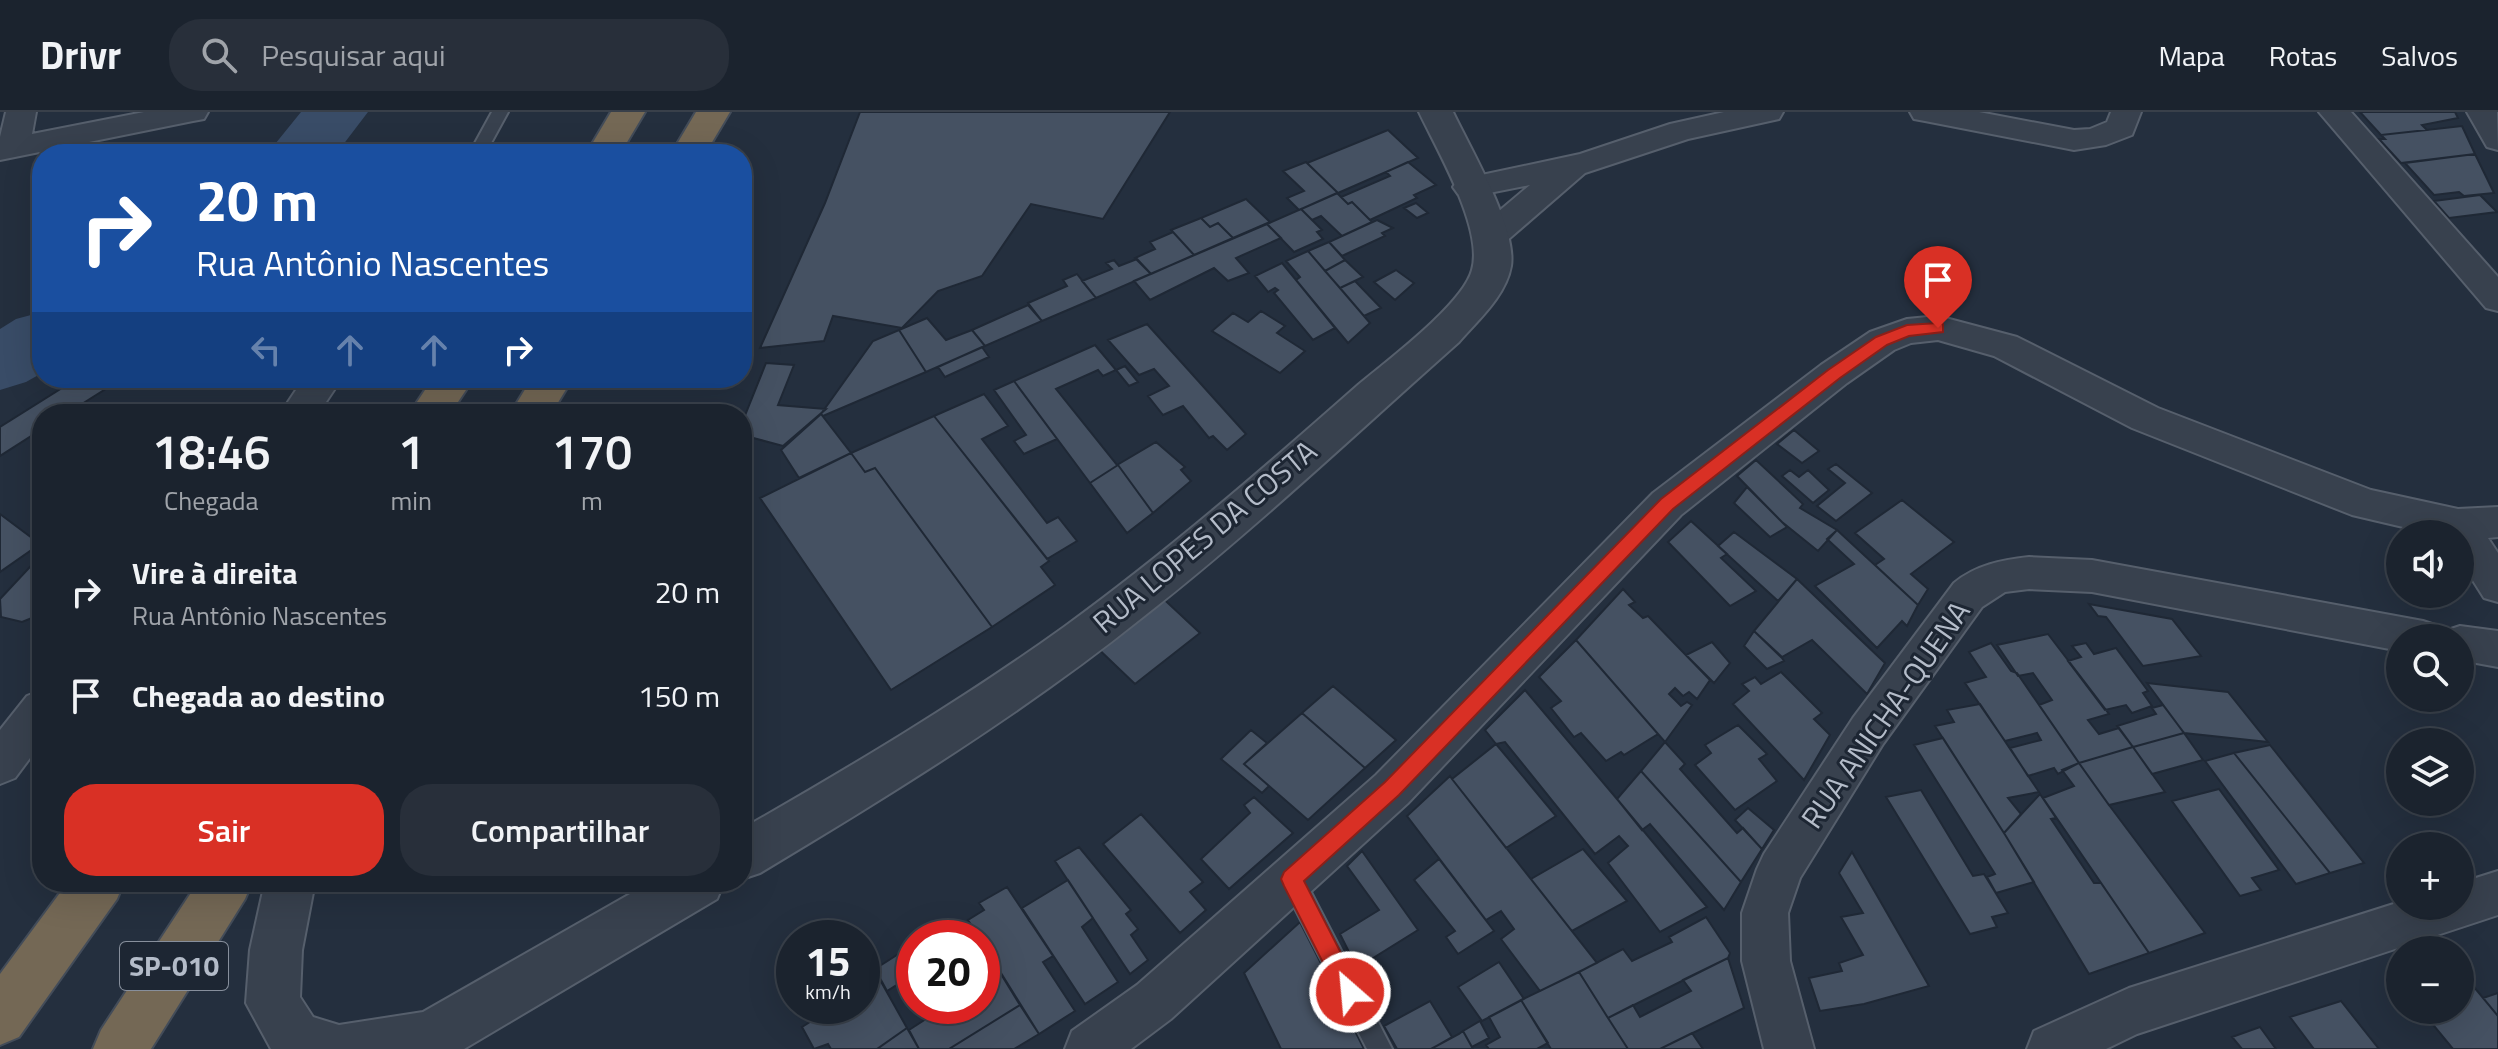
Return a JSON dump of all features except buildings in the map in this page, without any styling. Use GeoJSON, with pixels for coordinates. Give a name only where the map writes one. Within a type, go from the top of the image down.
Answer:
{"type":"FeatureCollection","features":[{"type":"Feature","properties":{"kind":"highway"},"geometry":{"type":"LineString","coordinates":[[609,144],[628,112]]}},
{"type":"Feature","properties":{"kind":"highway"},"geometry":{"type":"LineString","coordinates":[[694,144],[713,112]]}},
{"type":"Feature","properties":{"kind":"highway"},"geometry":{"type":"LineString","coordinates":[[0,1018],[92,892]]}},
{"type":"Feature","properties":{"kind":"highway","name":"SP-010"},"geometry":{"type":"LineString","coordinates":[[120,1049],[221,892]]}},
{"type":"Feature","properties":{"kind":"street"},"geometry":{"type":"LineString","coordinates":[[6,149],[21,112]]}},
{"type":"Feature","properties":{"kind":"street"},"geometry":{"type":"LineString","coordinates":[[6,149],[193,112]]}},
{"type":"Feature","properties":{"kind":"street","name":"RUA LOPES DA COSTA"},"geometry":{"type":"LineString","coordinates":[[752,850],[872,779],[1004,694],[1155,583],[1445,332],[1478,294],[1492,267],[1491,236],[1436,112]]}},
{"type":"Feature","properties":{"kind":"street"},"geometry":{"type":"LineString","coordinates":[[1469,187],[1586,163],[1730,116],[1768,112]]}},
{"type":"Feature","properties":{"kind":"street"},"geometry":{"type":"LineString","coordinates":[[1925,112],[1993,118],[2062,139],[2086,140],[2108,137],[2121,128],[2126,112]]}},
{"type":"Feature","properties":{"kind":"street"},"geometry":{"type":"LineString","coordinates":[[2334,112],[2498,299]]}},
{"type":"Feature","properties":{"kind":"street"},"geometry":{"type":"LineString","coordinates":[[2482,112],[2498,140]]}},
{"type":"Feature","properties":{"kind":"street"},"geometry":{"type":"LineString","coordinates":[[1491,236],[1529,201],[1586,163]]}},
{"type":"Feature","properties":{"kind":"street"},"geometry":{"type":"LineString","coordinates":[[1090,1049],[1154,1002],[1392,789],[1667,504],[1834,374],[1882,341],[1907,331],[1938,328],[1966,333],[2005,346],[2145,418],[2366,504],[2440,520]]}},
{"type":"Feature","properties":{"kind":"street"},"geometry":{"type":"LineString","coordinates":[[2474,523],[2498,522]]}},
{"type":"Feature","properties":{"kind":"street"},"geometry":{"type":"LineString","coordinates":[[2474,549],[2498,586]]}},
{"type":"Feature","properties":{"kind":"street","name":"RUA ANICHA-QUENA"},"geometry":{"type":"LineString","coordinates":[[1789,1049],[1766,961],[1765,913],[1780,869],[1868,731],[1968,595],[1980,585],[2001,576],[2029,573],[2092,576],[2386,631]]}},
{"type":"Feature","properties":{"kind":"street"},"geometry":{"type":"LineString","coordinates":[[2474,645],[2498,649]]}},
{"type":"Feature","properties":{"kind":"street"},"geometry":{"type":"LineString","coordinates":[[0,764],[32,722]]}},
{"type":"Feature","properties":{"kind":"street"},"geometry":{"type":"LineString","coordinates":[[288,892],[276,950],[273,1003],[296,1040],[330,1049]]}},
{"type":"Feature","properties":{"kind":"street"},"geometry":{"type":"LineString","coordinates":[[348,1049],[423,1044],[682,892]]}},
{"type":"Feature","properties":{"kind":"street"},"geometry":{"type":"LineString","coordinates":[[2474,901],[2498,893]]}},
{"type":"Feature","properties":{"kind":"street"},"geometry":{"type":"LineString","coordinates":[[2052,1049],[2129,1012],[2415,920]]}},
{"type":"Feature","properties":{"kind":"lane"},"geometry":{"type":"LineString","coordinates":[[482,144],[500,112]]}},
{"type":"Feature","properties":{"kind":"lane"},"geometry":{"type":"LineString","coordinates":[[1292,879],[1380,1049]]}},
{"type":"Feature","properties":{"kind":"waterway"},"geometry":{"type":"LineString","coordinates":[[309,144],[336,112]]}},
{"type":"Feature","properties":{"kind":"waterway"},"geometry":{"type":"LineString","coordinates":[[0,363],[32,344]]}},
{"type":"Feature","properties":{"kind":"route"},"geometry":{"type":"LineString","coordinates":[[1350,992],[1292,879],[1392,789],[1667,504],[1834,374],[1882,341],[1907,331],[1938,328]]}}]}
